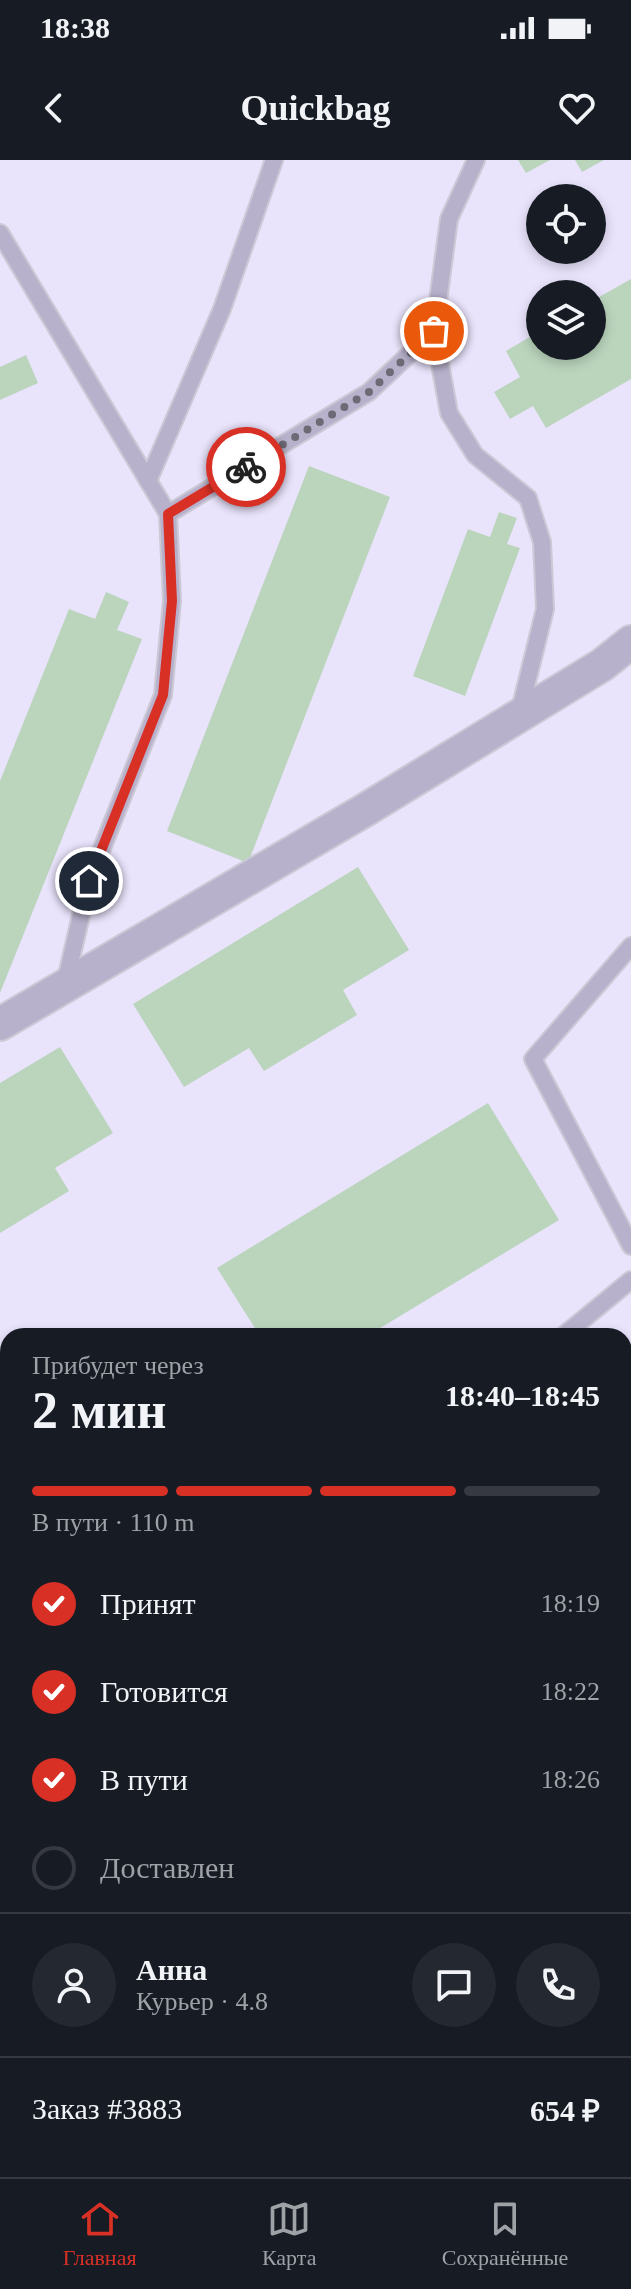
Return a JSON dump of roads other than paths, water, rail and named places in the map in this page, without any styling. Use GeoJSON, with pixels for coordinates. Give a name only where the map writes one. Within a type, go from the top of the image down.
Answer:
{"type":"FeatureCollection","features":[{"type":"Feature","properties":{"kind":"street"},"geometry":{"type":"LineString","coordinates":[[0,1024],[365,810],[602,665],[631,642]]}},
{"type":"Feature","properties":{"kind":"lane"},"geometry":{"type":"LineString","coordinates":[[148,481],[222,309],[274,160]]}},
{"type":"Feature","properties":{"kind":"lane"},"geometry":{"type":"LineString","coordinates":[[476,160],[449,219],[434,331],[449,413],[475,455],[528,498],[542,542],[545,609],[519,716]]}},
{"type":"Feature","properties":{"kind":"lane"},"geometry":{"type":"LineString","coordinates":[[0,233],[168,514],[172,601],[163,695],[89,881],[65,985]]}},
{"type":"Feature","properties":{"kind":"lane"},"geometry":{"type":"LineString","coordinates":[[168,514],[369,392],[434,331]]}},
{"type":"Feature","properties":{"kind":"lane"},"geometry":{"type":"LineString","coordinates":[[631,946],[533,1059],[631,1246]]}},
{"type":"Feature","properties":{"kind":"lane"},"geometry":{"type":"LineString","coordinates":[[573,1328],[631,1280]]}}]}
